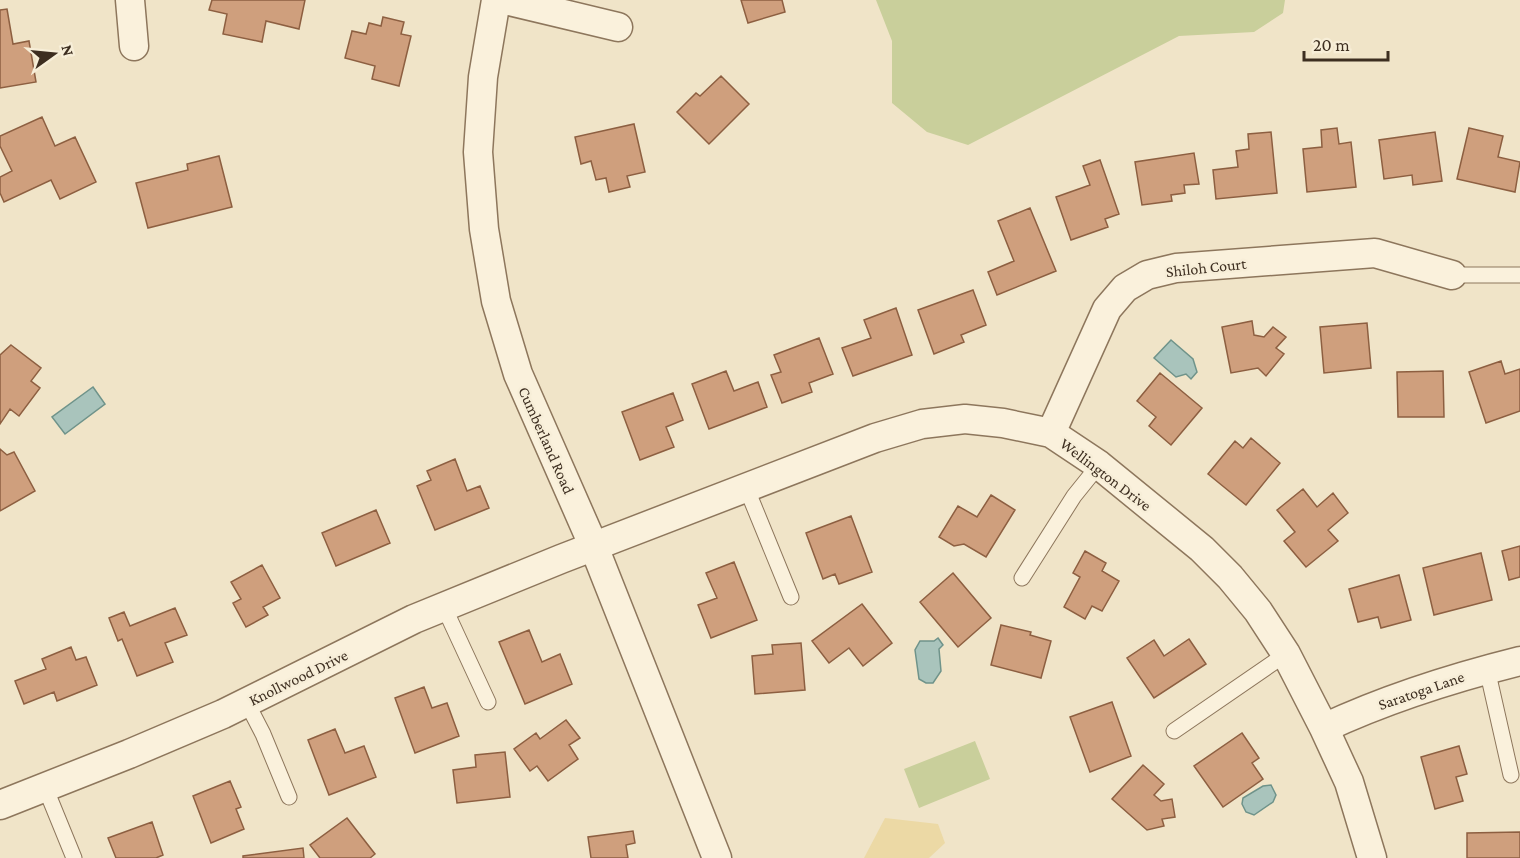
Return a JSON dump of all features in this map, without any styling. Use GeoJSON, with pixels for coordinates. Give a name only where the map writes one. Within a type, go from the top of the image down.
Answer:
{"type":"FeatureCollection","features":[{"type":"Feature","properties":{"kind":"street"},"geometry":{"type":"LineString","coordinates":[[130,0],[134,46]]}},
{"type":"Feature","properties":{"kind":"street","name":"Cumberland Road"},"geometry":{"type":"LineString","coordinates":[[496,0],[483,77],[478,152],[484,229],[496,301],[519,374],[594,547],[717,858]]}},
{"type":"Feature","properties":{"kind":"street"},"geometry":{"type":"LineString","coordinates":[[505,0],[618,27]]}},
{"type":"Feature","properties":{"kind":"street","name":"Shiloh Court"},"geometry":{"type":"LineString","coordinates":[[1051,433],[1107,309],[1125,288],[1148,275],[1176,268],[1375,253],[1452,275]]}},
{"type":"Feature","properties":{"kind":"street","name":"Wellington Drive"},"geometry":{"type":"LineString","coordinates":[[594,547],[875,438],[922,424],[965,418],[1051,433],[1099,465],[1202,549],[1258,611],[1286,654],[1349,782],[1372,858]]}},
{"type":"Feature","properties":{"kind":"street","name":"Knollwood Drive"},"geometry":{"type":"LineString","coordinates":[[0,805],[129,754],[247,703],[414,619],[594,547]]}},
{"type":"Feature","properties":{"kind":"street","name":"Saratoga Lane"},"geometry":{"type":"LineString","coordinates":[[1324,728],[1364,709],[1411,692],[1520,661]]}},
{"type":"Feature","properties":{"kind":"lane"},"geometry":{"type":"LineString","coordinates":[[1452,275],[1520,275]]}},
{"type":"Feature","properties":{"kind":"lane"},"geometry":{"type":"LineString","coordinates":[[1022,578],[1074,496],[1099,465]]}},
{"type":"Feature","properties":{"kind":"lane"},"geometry":{"type":"LineString","coordinates":[[746,487],[791,597]]}},
{"type":"Feature","properties":{"kind":"lane"},"geometry":{"type":"LineString","coordinates":[[444,607],[488,702]]}},
{"type":"Feature","properties":{"kind":"lane"},"geometry":{"type":"LineString","coordinates":[[1174,731],[1286,654]]}},
{"type":"Feature","properties":{"kind":"lane"},"geometry":{"type":"LineString","coordinates":[[1487,669],[1511,775]]}},
{"type":"Feature","properties":{"kind":"lane"},"geometry":{"type":"LineString","coordinates":[[247,703],[263,734],[289,797]]}},
{"type":"Feature","properties":{"kind":"lane"},"geometry":{"type":"LineString","coordinates":[[45,787],[74,858]]}},
{"type":"Feature","properties":{"kind":"green space"},"geometry":{"type":"Polygon","coordinates":[[[876,0],[1285,0],[1283,13],[1254,32],[1179,36],[968,145],[927,132],[892,103],[892,41],[876,0]]]}},
{"type":"Feature","properties":{"kind":"green space"},"geometry":{"type":"Polygon","coordinates":[[[975,741],[990,779],[919,808],[904,769],[975,741]]]}},
{"type":"Feature","properties":{"kind":"sand"},"geometry":{"type":"Polygon","coordinates":[[[885,818],[938,824],[945,843],[929,858],[864,858],[885,818]]]}},
{"type":"Feature","properties":{"kind":"water"},"geometry":{"type":"Polygon","coordinates":[[[1171,340],[1193,359],[1197,372],[1191,379],[1186,374],[1176,377],[1154,358],[1171,340]]]}},
{"type":"Feature","properties":{"kind":"water"},"geometry":{"type":"Polygon","coordinates":[[[93,387],[105,404],[65,434],[52,417],[93,387]]]}},
{"type":"Feature","properties":{"kind":"water"},"geometry":{"type":"Polygon","coordinates":[[[938,638],[943,645],[939,649],[941,671],[933,683],[926,683],[919,679],[915,650],[920,641],[934,641],[938,638]]]}},
{"type":"Feature","properties":{"kind":"water"},"geometry":{"type":"Polygon","coordinates":[[[1271,785],[1276,795],[1273,802],[1254,815],[1246,812],[1242,804],[1243,798],[1263,786],[1271,785]]]}},
{"type":"Feature","properties":{"kind":"building"},"geometry":{"type":"Polygon","coordinates":[[[212,0],[305,0],[299,29],[266,21],[262,42],[223,34],[227,14],[209,10],[212,0]]]}},
{"type":"Feature","properties":{"kind":"building"},"geometry":{"type":"Polygon","coordinates":[[[741,0],[782,0],[785,12],[748,23],[741,0]]]}},
{"type":"Feature","properties":{"kind":"building"},"geometry":{"type":"Polygon","coordinates":[[[7,9],[13,44],[29,41],[36,82],[0,88],[0,10],[7,9]]]}},
{"type":"Feature","properties":{"kind":"building"},"geometry":{"type":"Polygon","coordinates":[[[383,17],[404,22],[401,34],[411,36],[399,86],[372,79],[375,66],[345,58],[352,31],[366,34],[369,23],[381,26],[383,17]]]}},
{"type":"Feature","properties":{"kind":"building"},"geometry":{"type":"Polygon","coordinates":[[[721,76],[749,104],[709,144],[677,112],[696,93],[700,96],[721,76]]]}},
{"type":"Feature","properties":{"kind":"building"},"geometry":{"type":"Polygon","coordinates":[[[42,117],[55,146],[75,137],[96,182],[60,199],[51,180],[4,202],[0,193],[0,177],[12,171],[0,146],[0,136],[42,117]]]}},
{"type":"Feature","properties":{"kind":"building"},"geometry":{"type":"Polygon","coordinates":[[[634,124],[645,172],[627,176],[630,187],[609,192],[606,178],[596,180],[591,161],[581,164],[575,137],[634,124]]]}},
{"type":"Feature","properties":{"kind":"building"},"geometry":{"type":"Polygon","coordinates":[[[1337,128],[1339,144],[1351,142],[1356,187],[1307,192],[1303,149],[1322,147],[1321,130],[1337,128]]]}},
{"type":"Feature","properties":{"kind":"building"},"geometry":{"type":"Polygon","coordinates":[[[1469,128],[1503,136],[1498,157],[1520,162],[1515,192],[1457,179],[1469,128]]]}},
{"type":"Feature","properties":{"kind":"building"},"geometry":{"type":"Polygon","coordinates":[[[1271,132],[1277,193],[1216,199],[1213,170],[1238,167],[1236,151],[1249,149],[1248,134],[1271,132]]]}},
{"type":"Feature","properties":{"kind":"building"},"geometry":{"type":"Polygon","coordinates":[[[1435,132],[1442,181],[1413,185],[1412,175],[1384,179],[1379,140],[1435,132]]]}},
{"type":"Feature","properties":{"kind":"building"},"geometry":{"type":"Polygon","coordinates":[[[1194,153],[1199,184],[1184,185],[1185,193],[1171,195],[1172,201],[1142,205],[1135,162],[1194,153]]]}},
{"type":"Feature","properties":{"kind":"building"},"geometry":{"type":"Polygon","coordinates":[[[219,156],[232,207],[148,228],[136,183],[188,170],[187,164],[219,156]]]}},
{"type":"Feature","properties":{"kind":"building"},"geometry":{"type":"Polygon","coordinates":[[[1100,160],[1119,214],[1105,219],[1108,227],[1071,240],[1056,197],[1090,185],[1083,166],[1100,160]]]}},
{"type":"Feature","properties":{"kind":"building"},"geometry":{"type":"Polygon","coordinates":[[[1030,208],[1056,271],[997,295],[988,272],[1014,261],[998,221],[1030,208]]]}},
{"type":"Feature","properties":{"kind":"building"},"geometry":{"type":"Polygon","coordinates":[[[973,290],[986,325],[961,335],[964,342],[934,354],[918,310],[973,290]]]}},
{"type":"Feature","properties":{"kind":"building"},"geometry":{"type":"Polygon","coordinates":[[[896,308],[912,355],[853,376],[842,348],[871,338],[864,320],[896,308]]]}},
{"type":"Feature","properties":{"kind":"building"},"geometry":{"type":"Polygon","coordinates":[[[1252,321],[1254,335],[1264,337],[1273,327],[1286,337],[1276,348],[1284,354],[1266,376],[1258,368],[1231,373],[1222,327],[1252,321]]]}},
{"type":"Feature","properties":{"kind":"building"},"geometry":{"type":"Polygon","coordinates":[[[1367,323],[1371,368],[1324,373],[1320,327],[1367,323]]]}},
{"type":"Feature","properties":{"kind":"building"},"geometry":{"type":"Polygon","coordinates":[[[819,338],[833,374],[809,383],[812,392],[782,403],[771,375],[781,372],[774,355],[819,338]]]}},
{"type":"Feature","properties":{"kind":"building"},"geometry":{"type":"Polygon","coordinates":[[[11,345],[41,368],[31,381],[40,388],[19,416],[10,409],[0,424],[0,355],[11,345]]]}},
{"type":"Feature","properties":{"kind":"building"},"geometry":{"type":"Polygon","coordinates":[[[1501,361],[1505,374],[1520,369],[1520,411],[1486,423],[1469,372],[1501,361]]]}},
{"type":"Feature","properties":{"kind":"building"},"geometry":{"type":"Polygon","coordinates":[[[726,371],[734,391],[758,382],[767,407],[709,429],[692,384],[726,371]]]}},
{"type":"Feature","properties":{"kind":"building"},"geometry":{"type":"Polygon","coordinates":[[[1443,371],[1444,417],[1398,417],[1397,372],[1443,371]]]}},
{"type":"Feature","properties":{"kind":"building"},"geometry":{"type":"Polygon","coordinates":[[[1160,373],[1202,408],[1171,445],[1149,426],[1156,417],[1137,401],[1160,373]]]}},
{"type":"Feature","properties":{"kind":"building"},"geometry":{"type":"Polygon","coordinates":[[[673,393],[683,420],[666,427],[674,447],[640,460],[622,412],[673,393]]]}},
{"type":"Feature","properties":{"kind":"building"},"geometry":{"type":"Polygon","coordinates":[[[1251,438],[1280,463],[1246,505],[1208,474],[1235,441],[1243,448],[1251,438]]]}},
{"type":"Feature","properties":{"kind":"building"},"geometry":{"type":"Polygon","coordinates":[[[0,449],[7,455],[14,452],[35,491],[0,511],[0,449]]]}},
{"type":"Feature","properties":{"kind":"building"},"geometry":{"type":"Polygon","coordinates":[[[455,459],[467,491],[480,486],[489,508],[435,530],[417,486],[431,480],[427,471],[455,459]]]}},
{"type":"Feature","properties":{"kind":"building"},"geometry":{"type":"Polygon","coordinates":[[[1303,489],[1317,507],[1333,493],[1348,513],[1328,530],[1338,541],[1306,567],[1284,541],[1295,532],[1277,510],[1303,489]]]}},
{"type":"Feature","properties":{"kind":"building"},"geometry":{"type":"Polygon","coordinates":[[[991,495],[1015,510],[986,557],[964,544],[954,546],[939,537],[958,506],[977,517],[991,495]]]}},
{"type":"Feature","properties":{"kind":"building"},"geometry":{"type":"Polygon","coordinates":[[[376,510],[390,543],[336,566],[322,533],[376,510]]]}},
{"type":"Feature","properties":{"kind":"building"},"geometry":{"type":"Polygon","coordinates":[[[851,516],[872,572],[839,584],[835,574],[823,579],[806,533],[851,516]]]}},
{"type":"Feature","properties":{"kind":"building"},"geometry":{"type":"Polygon","coordinates":[[[1520,546],[1520,577],[1509,580],[1502,551],[1520,546]]]}},
{"type":"Feature","properties":{"kind":"building"},"geometry":{"type":"Polygon","coordinates":[[[1085,551],[1106,563],[1102,571],[1119,581],[1102,611],[1092,606],[1085,619],[1064,607],[1080,577],[1073,573],[1085,551]]]}},
{"type":"Feature","properties":{"kind":"building"},"geometry":{"type":"Polygon","coordinates":[[[1481,553],[1492,600],[1434,615],[1423,568],[1481,553]]]}},
{"type":"Feature","properties":{"kind":"building"},"geometry":{"type":"Polygon","coordinates":[[[734,562],[757,620],[711,638],[698,605],[717,598],[706,573],[734,562]]]}},
{"type":"Feature","properties":{"kind":"building"},"geometry":{"type":"Polygon","coordinates":[[[262,565],[280,598],[263,607],[268,615],[246,627],[233,603],[241,599],[231,582],[262,565]]]}},
{"type":"Feature","properties":{"kind":"building"},"geometry":{"type":"Polygon","coordinates":[[[953,573],[991,618],[958,647],[920,602],[953,573]]]}},
{"type":"Feature","properties":{"kind":"building"},"geometry":{"type":"Polygon","coordinates":[[[1399,575],[1411,620],[1381,628],[1378,617],[1358,622],[1349,589],[1399,575]]]}},
{"type":"Feature","properties":{"kind":"building"},"geometry":{"type":"Polygon","coordinates":[[[862,604],[892,643],[863,666],[849,648],[829,663],[812,641],[862,604]]]}},
{"type":"Feature","properties":{"kind":"building"},"geometry":{"type":"Polygon","coordinates":[[[175,608],[187,635],[165,643],[173,662],[137,676],[122,639],[118,641],[109,618],[124,612],[130,626],[175,608]]]}},
{"type":"Feature","properties":{"kind":"building"},"geometry":{"type":"Polygon","coordinates":[[[1001,625],[1031,632],[1030,635],[1051,641],[1041,678],[991,665],[1001,625]]]}},
{"type":"Feature","properties":{"kind":"building"},"geometry":{"type":"Polygon","coordinates":[[[529,630],[542,662],[560,654],[572,684],[525,704],[499,642],[529,630]]]}},
{"type":"Feature","properties":{"kind":"building"},"geometry":{"type":"Polygon","coordinates":[[[1189,639],[1206,664],[1154,698],[1127,658],[1154,640],[1164,656],[1189,639]]]}},
{"type":"Feature","properties":{"kind":"building"},"geometry":{"type":"Polygon","coordinates":[[[801,643],[805,690],[755,694],[752,656],[773,654],[772,645],[801,643]]]}},
{"type":"Feature","properties":{"kind":"building"},"geometry":{"type":"Polygon","coordinates":[[[71,647],[76,660],[86,657],[97,685],[57,701],[54,692],[24,704],[15,681],[46,669],[42,659],[71,647]]]}},
{"type":"Feature","properties":{"kind":"building"},"geometry":{"type":"Polygon","coordinates":[[[424,687],[432,708],[447,703],[459,736],[415,753],[395,698],[424,687]]]}},
{"type":"Feature","properties":{"kind":"building"},"geometry":{"type":"Polygon","coordinates":[[[1112,702],[1131,756],[1090,772],[1070,717],[1112,702]]]}},
{"type":"Feature","properties":{"kind":"building"},"geometry":{"type":"Polygon","coordinates":[[[566,720],[580,738],[569,745],[578,759],[548,781],[537,766],[530,771],[514,749],[536,733],[540,739],[566,720]]]}},
{"type":"Feature","properties":{"kind":"building"},"geometry":{"type":"Polygon","coordinates":[[[335,729],[345,753],[364,746],[376,777],[329,795],[308,740],[335,729]]]}},
{"type":"Feature","properties":{"kind":"building"},"geometry":{"type":"Polygon","coordinates":[[[1242,733],[1259,758],[1252,763],[1263,779],[1223,807],[1194,766],[1242,733]]]}},
{"type":"Feature","properties":{"kind":"building"},"geometry":{"type":"Polygon","coordinates":[[[1459,746],[1467,774],[1456,777],[1463,801],[1435,809],[1421,757],[1459,746]]]}},
{"type":"Feature","properties":{"kind":"building"},"geometry":{"type":"Polygon","coordinates":[[[505,752],[510,797],[457,803],[453,770],[476,767],[475,755],[505,752]]]}},
{"type":"Feature","properties":{"kind":"building"},"geometry":{"type":"Polygon","coordinates":[[[1143,765],[1164,784],[1154,795],[1161,801],[1172,799],[1175,817],[1162,819],[1164,826],[1147,830],[1112,799],[1143,765]]]}},
{"type":"Feature","properties":{"kind":"building"},"geometry":{"type":"Polygon","coordinates":[[[230,781],[241,807],[236,809],[244,829],[211,843],[193,796],[230,781]]]}},
{"type":"Feature","properties":{"kind":"building"},"geometry":{"type":"Polygon","coordinates":[[[347,818],[375,854],[370,858],[320,858],[310,845],[347,818]]]}},
{"type":"Feature","properties":{"kind":"building"},"geometry":{"type":"Polygon","coordinates":[[[152,822],[163,855],[156,858],[116,858],[108,838],[152,822]]]}},
{"type":"Feature","properties":{"kind":"building"},"geometry":{"type":"Polygon","coordinates":[[[633,831],[635,843],[626,845],[628,858],[591,858],[588,837],[633,831]]]}},
{"type":"Feature","properties":{"kind":"building"},"geometry":{"type":"Polygon","coordinates":[[[1520,832],[1520,858],[1467,858],[1467,833],[1520,832]]]}},
{"type":"Feature","properties":{"kind":"building"},"geometry":{"type":"Polygon","coordinates":[[[303,848],[304,858],[243,858],[243,856],[303,848]]]}}]}
